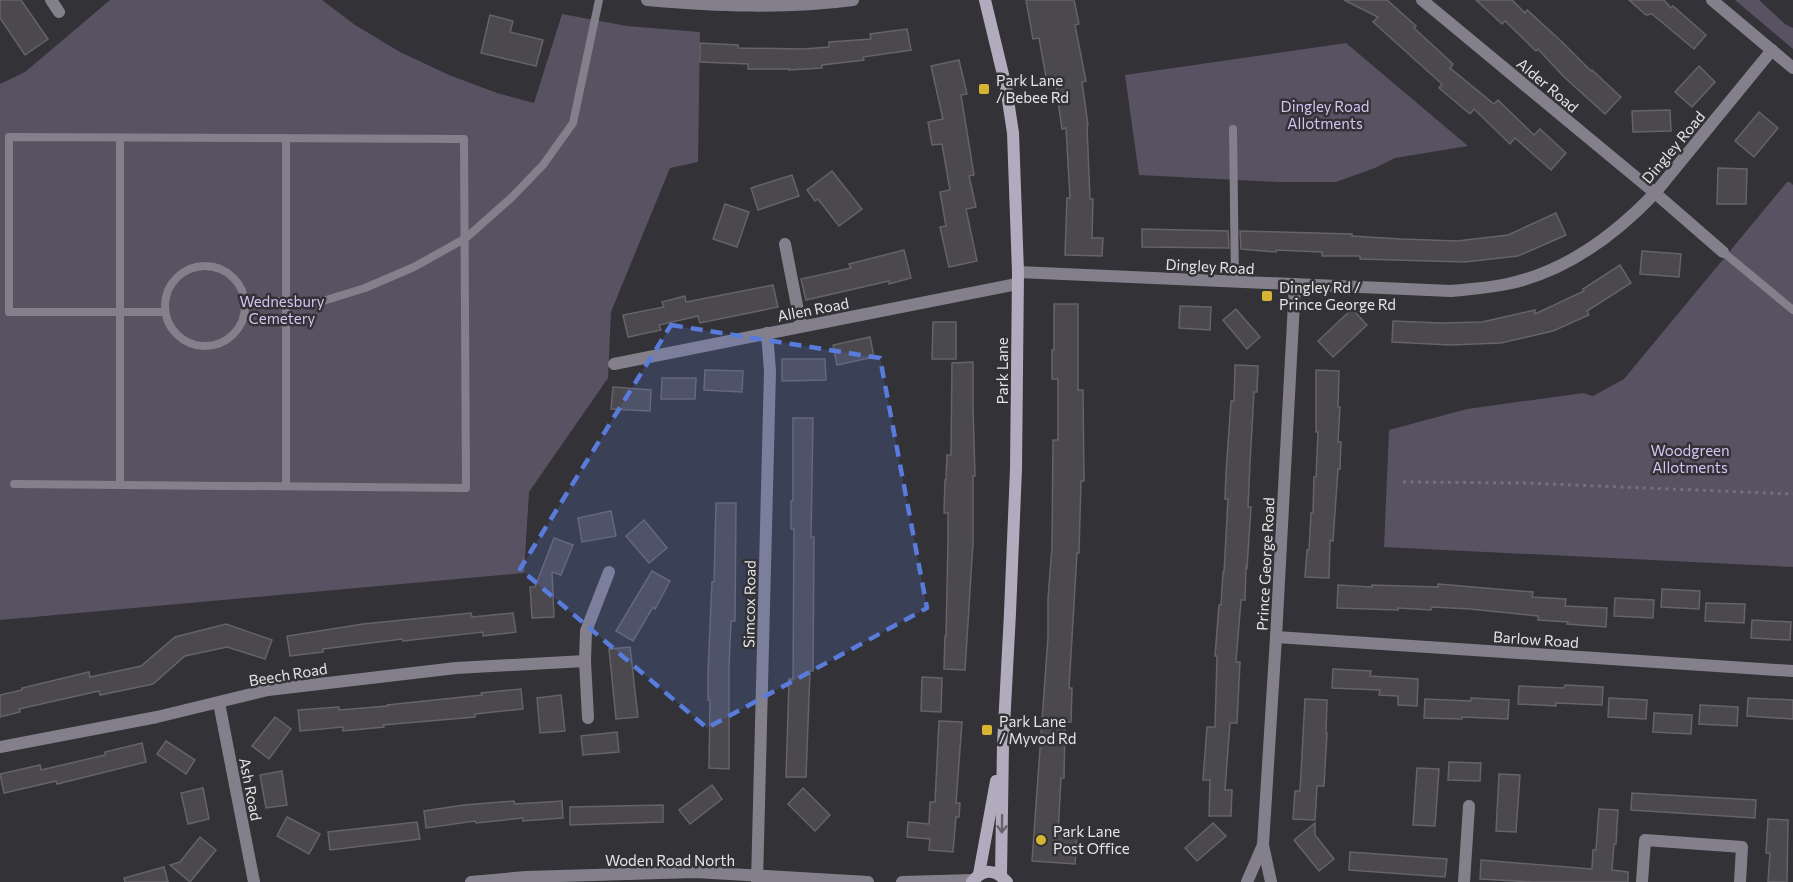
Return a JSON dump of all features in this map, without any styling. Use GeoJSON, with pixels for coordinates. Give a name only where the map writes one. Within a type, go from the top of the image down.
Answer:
{"type":"FeatureCollection","features":[{"type":"Feature","properties":{"kind":"main road","name":"Park Lane"},"geometry":{"type":"LineString","coordinates":[[985,0],[1006,87],[1013,133],[1017,278],[1016,469],[1003,745],[1004,879]]}},
{"type":"Feature","properties":{"kind":"main road","name":"Park Lane"},"geometry":{"type":"LineString","coordinates":[[975,879],[1003,745]]}},
{"type":"Feature","properties":{"kind":"main road"},"geometry":{"type":"LineString","coordinates":[[975,879],[986,872],[995,873],[1004,879]]}},
{"type":"Feature","properties":{"kind":"street"},"geometry":{"type":"LineString","coordinates":[[51,0],[59,12]]}},
{"type":"Feature","properties":{"kind":"street"},"geometry":{"type":"LineString","coordinates":[[647,0],[769,7],[853,0]]}},
{"type":"Feature","properties":{"kind":"street","name":"Alder Road"},"geometry":{"type":"LineString","coordinates":[[1422,0],[1723,252]]}},
{"type":"Feature","properties":{"kind":"street"},"geometry":{"type":"LineString","coordinates":[[1712,0],[1793,68]]}},
{"type":"Feature","properties":{"kind":"street","name":"Dingley Road"},"geometry":{"type":"LineString","coordinates":[[1017,278],[1235,282],[1451,291],[1509,284],[1540,274],[1575,258],[1607,237],[1634,214],[1655,193],[1772,50]]}},
{"type":"Feature","properties":{"kind":"street"},"geometry":{"type":"LineString","coordinates":[[785,244],[801,326]]}},
{"type":"Feature","properties":{"kind":"street","name":"Allen Road"},"geometry":{"type":"LineString","coordinates":[[614,364],[801,326],[1017,278]]}},
{"type":"Feature","properties":{"kind":"street","name":"Prince George Road"},"geometry":{"type":"LineString","coordinates":[[1271,882],[1263,845],[1295,284]]}},
{"type":"Feature","properties":{"kind":"street","name":"Simcox Road"},"geometry":{"type":"LineString","coordinates":[[758,878],[770,383],[767,333]]}},
{"type":"Feature","properties":{"kind":"street"},"geometry":{"type":"LineString","coordinates":[[588,718],[586,631],[609,573]]}},
{"type":"Feature","properties":{"kind":"street","name":"Barlow Road"},"geometry":{"type":"LineString","coordinates":[[1276,637],[1793,672]]}},
{"type":"Feature","properties":{"kind":"street","name":"Beech Road"},"geometry":{"type":"LineString","coordinates":[[0,747],[157,717],[268,690],[456,668],[585,661]]}},
{"type":"Feature","properties":{"kind":"street","name":"Ash Road"},"geometry":{"type":"LineString","coordinates":[[219,702],[254,882]]}},
{"type":"Feature","properties":{"kind":"street"},"geometry":{"type":"LineString","coordinates":[[1464,882],[1469,806]]}},
{"type":"Feature","properties":{"kind":"street"},"geometry":{"type":"LineString","coordinates":[[1642,882],[1646,840],[1742,847],[1740,882]]}},
{"type":"Feature","properties":{"kind":"street","name":"Prince George Road"},"geometry":{"type":"LineString","coordinates":[[1247,882],[1263,845]]}},
{"type":"Feature","properties":{"kind":"street","name":"Woden Road North"},"geometry":{"type":"LineString","coordinates":[[471,882],[526,877],[695,872],[758,878],[868,882]]}},
{"type":"Feature","properties":{"kind":"street"},"geometry":{"type":"LineString","coordinates":[[902,882],[975,879]]}},
{"type":"Feature","properties":{"kind":"lane"},"geometry":{"type":"LineString","coordinates":[[244,301],[323,301],[365,288],[414,267],[464,239],[511,198],[543,165],[573,123],[599,0]]}},
{"type":"Feature","properties":{"kind":"lane"},"geometry":{"type":"LineString","coordinates":[[1233,129],[1235,282]]}},
{"type":"Feature","properties":{"kind":"lane"},"geometry":{"type":"LineString","coordinates":[[14,484],[466,488],[464,139],[9,137],[9,312],[165,312]]}},
{"type":"Feature","properties":{"kind":"lane"},"geometry":{"type":"LineString","coordinates":[[120,138],[120,484]]}},
{"type":"Feature","properties":{"kind":"lane"},"geometry":{"type":"LineString","coordinates":[[286,138],[286,486]]}},
{"type":"Feature","properties":{"kind":"lane"},"geometry":{"type":"LineString","coordinates":[[1723,252],[1793,310]]}},
{"type":"Feature","properties":{"kind":"lane"},"geometry":{"type":"LineString","coordinates":[[204,266],[217,268],[237,283],[243,294],[242,319],[227,339],[216,344],[203,346],[189,343],[178,336],[169,325],[165,312],[165,298],[170,285],[179,275],[191,268],[204,266]]}},
{"type":"Feature","properties":{"kind":"path"},"geometry":{"type":"LineString","coordinates":[[1403,482],[1525,483],[1793,494]]}},
{"type":"Feature","properties":{"kind":"highlighted area"},"geometry":{"type":"Polygon","coordinates":[[[671,325],[880,358],[927,608],[707,728],[520,569],[671,325]]]}},
{"type":"Feature","properties":{"kind":"green space","name":"Wednesbury Cemetery"},"geometry":{"type":"Polygon","coordinates":[[[110,0],[322,0],[355,25],[400,52],[449,75],[497,93],[534,103],[562,14],[627,26],[700,32],[698,162],[670,168],[611,312],[608,378],[529,492],[524,573],[0,620],[0,84],[25,72],[110,0]]]}},
{"type":"Feature","properties":{"kind":"green space"},"geometry":{"type":"Polygon","coordinates":[[[1735,0],[1759,0],[1785,24],[1793,28],[1793,49],[1735,0]]]}},
{"type":"Feature","properties":{"kind":"green space","name":"Dingley Road Allotments"},"geometry":{"type":"Polygon","coordinates":[[[1346,43],[1468,146],[1395,158],[1336,182],[1279,182],[1139,175],[1125,75],[1346,43]]]}},
{"type":"Feature","properties":{"kind":"green space","name":"Woodgreen Allotments"},"geometry":{"type":"Polygon","coordinates":[[[1787,182],[1793,185],[1793,567],[1384,547],[1389,430],[1467,409],[1583,393],[1593,396],[1624,379],[1787,182]]]}},
{"type":"Feature","properties":{"kind":"building"},"geometry":{"type":"Polygon","coordinates":[[[0,0],[21,0],[48,39],[25,55],[0,18],[0,0]]]}},
{"type":"Feature","properties":{"kind":"building"},"geometry":{"type":"Polygon","coordinates":[[[1026,0],[1074,0],[1079,24],[1075,25],[1086,81],[1082,82],[1088,125],[1090,199],[1093,199],[1092,238],[1103,238],[1102,256],[1065,255],[1067,198],[1070,198],[1066,128],[1062,129],[1056,87],[1048,88],[1039,38],[1033,39],[1026,0]]]}},
{"type":"Feature","properties":{"kind":"building"},"geometry":{"type":"Polygon","coordinates":[[[1344,0],[1387,0],[1453,64],[1450,68],[1494,104],[1498,100],[1534,135],[1540,129],[1566,153],[1551,170],[1515,138],[1510,144],[1474,109],[1470,114],[1439,88],[1442,84],[1373,22],[1378,17],[1344,0]]]}},
{"type":"Feature","properties":{"kind":"building"},"geometry":{"type":"Polygon","coordinates":[[[1476,0],[1512,0],[1525,13],[1527,10],[1621,97],[1605,114],[1564,77],[1538,49],[1536,51],[1505,21],[1502,24],[1476,0]]]}},
{"type":"Feature","properties":{"kind":"building"},"geometry":{"type":"Polygon","coordinates":[[[1629,0],[1664,0],[1706,35],[1694,49],[1652,14],[1646,15],[1629,0]]]}},
{"type":"Feature","properties":{"kind":"building"},"geometry":{"type":"Polygon","coordinates":[[[490,15],[513,21],[510,32],[543,40],[536,66],[481,53],[490,15]]]}},
{"type":"Feature","properties":{"kind":"building"},"geometry":{"type":"Polygon","coordinates":[[[907,29],[911,50],[863,57],[864,60],[822,65],[822,68],[748,69],[748,64],[700,62],[700,43],[738,45],[738,48],[803,49],[829,47],[829,42],[871,39],[870,34],[907,29]]]}},
{"type":"Feature","properties":{"kind":"building"},"geometry":{"type":"Polygon","coordinates":[[[959,60],[967,94],[961,95],[974,175],[969,176],[976,207],[966,209],[977,261],[949,267],[940,227],[946,226],[940,192],[950,190],[942,144],[932,145],[928,122],[943,119],[931,66],[959,60]]]}},
{"type":"Feature","properties":{"kind":"building"},"geometry":{"type":"Polygon","coordinates":[[[1699,66],[1715,82],[1692,107],[1675,92],[1699,66]]]}},
{"type":"Feature","properties":{"kind":"building"},"geometry":{"type":"Polygon","coordinates":[[[1670,110],[1671,131],[1633,132],[1632,111],[1670,110]]]}},
{"type":"Feature","properties":{"kind":"building"},"geometry":{"type":"Polygon","coordinates":[[[1759,112],[1778,128],[1754,157],[1735,141],[1759,112]]]}},
{"type":"Feature","properties":{"kind":"building"},"geometry":{"type":"Polygon","coordinates":[[[1718,168],[1747,169],[1746,204],[1717,204],[1718,168]]]}},
{"type":"Feature","properties":{"kind":"building"},"geometry":{"type":"Polygon","coordinates":[[[832,171],[862,209],[839,226],[818,199],[815,201],[807,190],[832,171]]]}},
{"type":"Feature","properties":{"kind":"building"},"geometry":{"type":"Polygon","coordinates":[[[792,175],[799,196],[758,210],[751,188],[792,175]]]}},
{"type":"Feature","properties":{"kind":"building"},"geometry":{"type":"Polygon","coordinates":[[[725,204],[749,212],[737,247],[713,239],[725,204]]]}},
{"type":"Feature","properties":{"kind":"building"},"geometry":{"type":"Polygon","coordinates":[[[1556,213],[1566,235],[1518,256],[1465,262],[1360,259],[1360,256],[1322,256],[1322,252],[1241,249],[1240,231],[1352,234],[1352,236],[1457,241],[1508,235],[1556,213]]]}},
{"type":"Feature","properties":{"kind":"building"},"geometry":{"type":"Polygon","coordinates":[[[1142,229],[1228,231],[1229,248],[1142,247],[1142,229]]]}},
{"type":"Feature","properties":{"kind":"building"},"geometry":{"type":"Polygon","coordinates":[[[904,250],[911,278],[806,300],[801,279],[851,268],[849,264],[904,250]]]}},
{"type":"Feature","properties":{"kind":"building"},"geometry":{"type":"Polygon","coordinates":[[[1642,251],[1681,254],[1679,277],[1640,274],[1642,251]]]}},
{"type":"Feature","properties":{"kind":"building"},"geometry":{"type":"Polygon","coordinates":[[[1620,265],[1631,283],[1587,311],[1589,315],[1553,331],[1501,343],[1450,345],[1392,342],[1393,321],[1482,322],[1535,310],[1535,314],[1584,291],[1583,289],[1620,265]]]}},
{"type":"Feature","properties":{"kind":"building"},"geometry":{"type":"Polygon","coordinates":[[[773,285],[778,307],[700,323],[698,316],[659,325],[661,330],[628,337],[623,315],[664,307],[662,302],[685,296],[686,302],[773,285]]]}},
{"type":"Feature","properties":{"kind":"building"},"geometry":{"type":"Polygon","coordinates":[[[1054,304],[1078,304],[1078,390],[1083,390],[1084,481],[1081,481],[1079,553],[1077,553],[1069,688],[1072,688],[1071,722],[1065,722],[1064,778],[1061,778],[1058,834],[1077,835],[1075,864],[1032,861],[1048,637],[1053,440],[1058,440],[1058,379],[1052,379],[1054,304]]]}},
{"type":"Feature","properties":{"kind":"building"},"geometry":{"type":"Polygon","coordinates":[[[1180,306],[1211,307],[1210,330],[1179,328],[1180,306]]]}},
{"type":"Feature","properties":{"kind":"building"},"geometry":{"type":"Polygon","coordinates":[[[1236,309],[1260,337],[1247,349],[1223,320],[1236,309]]]}},
{"type":"Feature","properties":{"kind":"building"},"geometry":{"type":"Polygon","coordinates":[[[1352,309],[1367,325],[1333,357],[1318,341],[1352,309]]]}},
{"type":"Feature","properties":{"kind":"building"},"geometry":{"type":"Polygon","coordinates":[[[933,322],[956,322],[956,359],[932,359],[933,322]]]}},
{"type":"Feature","properties":{"kind":"building"},"geometry":{"type":"Polygon","coordinates":[[[870,337],[874,357],[837,365],[833,345],[870,337]]]}},
{"type":"Feature","properties":{"kind":"building"},"geometry":{"type":"Polygon","coordinates":[[[782,359],[825,359],[826,380],[782,381],[782,359]]]}},
{"type":"Feature","properties":{"kind":"building"},"geometry":{"type":"Polygon","coordinates":[[[973,362],[975,476],[973,476],[973,543],[965,670],[944,669],[948,513],[944,513],[947,455],[951,455],[952,363],[973,362]]]}},
{"type":"Feature","properties":{"kind":"building"},"geometry":{"type":"Polygon","coordinates":[[[1235,365],[1258,366],[1257,392],[1254,392],[1250,463],[1248,507],[1251,507],[1245,600],[1241,600],[1236,662],[1240,662],[1237,723],[1230,723],[1225,790],[1232,790],[1231,816],[1209,816],[1210,780],[1203,780],[1207,727],[1215,727],[1217,656],[1215,656],[1224,572],[1228,499],[1225,499],[1226,473],[1231,401],[1234,401],[1235,365]]]}},
{"type":"Feature","properties":{"kind":"building"},"geometry":{"type":"Polygon","coordinates":[[[705,370],[743,371],[742,392],[704,390],[705,370]]]}},
{"type":"Feature","properties":{"kind":"building"},"geometry":{"type":"Polygon","coordinates":[[[1316,370],[1339,371],[1340,469],[1338,469],[1333,541],[1330,540],[1329,578],[1305,577],[1311,513],[1313,513],[1314,477],[1316,477],[1318,432],[1316,432],[1316,370]]]}},
{"type":"Feature","properties":{"kind":"building"},"geometry":{"type":"Polygon","coordinates":[[[662,378],[696,378],[695,399],[661,399],[662,378]]]}},
{"type":"Feature","properties":{"kind":"building"},"geometry":{"type":"Polygon","coordinates":[[[613,387],[651,390],[650,411],[611,409],[613,387]]]}},
{"type":"Feature","properties":{"kind":"building"},"geometry":{"type":"Polygon","coordinates":[[[793,418],[813,418],[811,537],[814,537],[813,671],[810,671],[806,777],[786,777],[789,679],[793,679],[794,529],[791,529],[791,501],[793,501],[793,418]]]}},
{"type":"Feature","properties":{"kind":"building"},"geometry":{"type":"Polygon","coordinates":[[[716,503],[736,503],[735,621],[731,621],[729,666],[729,769],[709,768],[708,672],[716,503]]]}},
{"type":"Feature","properties":{"kind":"building"},"geometry":{"type":"Polygon","coordinates":[[[611,511],[616,536],[582,542],[578,518],[611,511]]]}},
{"type":"Feature","properties":{"kind":"building"},"geometry":{"type":"Polygon","coordinates":[[[644,520],[667,548],[649,563],[626,536],[644,520]]]}},
{"type":"Feature","properties":{"kind":"building"},"geometry":{"type":"Polygon","coordinates":[[[554,538],[573,545],[561,575],[552,572],[554,617],[532,618],[530,587],[535,587],[554,538]]]}},
{"type":"Feature","properties":{"kind":"building"},"geometry":{"type":"Polygon","coordinates":[[[652,571],[670,581],[655,609],[653,607],[633,641],[616,631],[652,571]]]}},
{"type":"Feature","properties":{"kind":"building"},"geometry":{"type":"Polygon","coordinates":[[[1438,584],[1533,592],[1532,597],[1566,599],[1565,606],[1607,608],[1606,627],[1567,624],[1568,622],[1538,620],[1538,616],[1470,609],[1337,608],[1338,585],[1438,587],[1438,584]]]}},
{"type":"Feature","properties":{"kind":"building"},"geometry":{"type":"Polygon","coordinates":[[[1662,589],[1700,591],[1699,609],[1661,607],[1662,589]]]}},
{"type":"Feature","properties":{"kind":"building"},"geometry":{"type":"Polygon","coordinates":[[[1615,598],[1654,600],[1653,618],[1614,616],[1615,598]]]}},
{"type":"Feature","properties":{"kind":"building"},"geometry":{"type":"Polygon","coordinates":[[[1706,603],[1745,604],[1744,623],[1705,621],[1706,603]]]}},
{"type":"Feature","properties":{"kind":"building"},"geometry":{"type":"Polygon","coordinates":[[[471,613],[472,617],[513,613],[516,632],[483,636],[483,632],[403,641],[402,639],[323,649],[323,652],[290,656],[287,636],[363,624],[471,613]]]}},
{"type":"Feature","properties":{"kind":"building"},"geometry":{"type":"Polygon","coordinates":[[[1752,620],[1791,622],[1790,640],[1751,638],[1752,620]]]}},
{"type":"Feature","properties":{"kind":"building"},"geometry":{"type":"Polygon","coordinates":[[[226,624],[272,640],[265,659],[227,647],[185,656],[153,684],[100,695],[99,691],[19,709],[20,712],[0,717],[0,695],[89,672],[90,677],[141,666],[175,637],[226,624]]]}},
{"type":"Feature","properties":{"kind":"building"},"geometry":{"type":"Polygon","coordinates":[[[630,647],[638,717],[616,719],[609,649],[630,647]]]}},
{"type":"Feature","properties":{"kind":"building"},"geometry":{"type":"Polygon","coordinates":[[[1333,669],[1371,671],[1370,676],[1418,679],[1417,706],[1398,705],[1398,696],[1379,695],[1380,690],[1332,688],[1333,669]]]}},
{"type":"Feature","properties":{"kind":"building"},"geometry":{"type":"Polygon","coordinates":[[[922,677],[942,678],[941,712],[921,711],[922,677]]]}},
{"type":"Feature","properties":{"kind":"building"},"geometry":{"type":"Polygon","coordinates":[[[1565,685],[1603,687],[1602,705],[1518,704],[1519,686],[1564,688],[1565,685]]]}},
{"type":"Feature","properties":{"kind":"building"},"geometry":{"type":"Polygon","coordinates":[[[521,689],[523,709],[475,714],[475,717],[383,725],[384,727],[343,731],[343,727],[300,731],[298,710],[339,707],[339,710],[387,706],[521,689]]]}},
{"type":"Feature","properties":{"kind":"building"},"geometry":{"type":"Polygon","coordinates":[[[561,695],[565,731],[540,733],[537,698],[561,695]]]}},
{"type":"Feature","properties":{"kind":"building"},"geometry":{"type":"Polygon","coordinates":[[[1471,698],[1509,700],[1508,719],[1424,718],[1425,699],[1471,701],[1471,698]]]}},
{"type":"Feature","properties":{"kind":"building"},"geometry":{"type":"Polygon","coordinates":[[[1609,698],[1647,700],[1646,719],[1608,717],[1609,698]]]}},
{"type":"Feature","properties":{"kind":"building"},"geometry":{"type":"Polygon","coordinates":[[[1748,698],[1793,700],[1793,719],[1747,716],[1748,698]]]}},
{"type":"Feature","properties":{"kind":"building"},"geometry":{"type":"Polygon","coordinates":[[[1305,699],[1327,700],[1324,786],[1317,786],[1315,820],[1293,819],[1295,791],[1300,791],[1305,699]]]}},
{"type":"Feature","properties":{"kind":"building"},"geometry":{"type":"Polygon","coordinates":[[[1700,705],[1738,707],[1737,726],[1699,724],[1700,705]]]}},
{"type":"Feature","properties":{"kind":"building"},"geometry":{"type":"Polygon","coordinates":[[[1654,713],[1692,715],[1691,734],[1653,732],[1654,713]]]}},
{"type":"Feature","properties":{"kind":"building"},"geometry":{"type":"Polygon","coordinates":[[[275,717],[291,729],[269,759],[252,746],[275,717]]]}},
{"type":"Feature","properties":{"kind":"building"},"geometry":{"type":"Polygon","coordinates":[[[939,721],[962,722],[956,803],[960,803],[959,817],[956,817],[953,852],[929,850],[930,839],[907,837],[908,822],[929,824],[930,802],[935,802],[939,721]]]}},
{"type":"Feature","properties":{"kind":"building"},"geometry":{"type":"Polygon","coordinates":[[[617,732],[619,752],[583,755],[581,736],[617,732]]]}},
{"type":"Feature","properties":{"kind":"building"},"geometry":{"type":"Polygon","coordinates":[[[166,741],[195,760],[186,774],[157,754],[166,741]]]}},
{"type":"Feature","properties":{"kind":"building"},"geometry":{"type":"Polygon","coordinates":[[[142,743],[146,762],[57,784],[56,781],[4,793],[0,774],[40,765],[41,770],[105,755],[105,752],[142,743]]]}},
{"type":"Feature","properties":{"kind":"building"},"geometry":{"type":"Polygon","coordinates":[[[1449,762],[1481,763],[1480,781],[1448,780],[1449,762]]]}},
{"type":"Feature","properties":{"kind":"building"},"geometry":{"type":"Polygon","coordinates":[[[1417,768],[1439,769],[1435,826],[1413,825],[1417,768]]]}},
{"type":"Feature","properties":{"kind":"building"},"geometry":{"type":"Polygon","coordinates":[[[282,771],[287,805],[266,808],[260,775],[282,771]]]}},
{"type":"Feature","properties":{"kind":"building"},"geometry":{"type":"Polygon","coordinates":[[[1499,774],[1520,775],[1516,832],[1496,831],[1499,774]]]}},
{"type":"Feature","properties":{"kind":"building"},"geometry":{"type":"Polygon","coordinates":[[[712,785],[722,799],[690,824],[679,810],[712,785]]]}},
{"type":"Feature","properties":{"kind":"building"},"geometry":{"type":"Polygon","coordinates":[[[203,788],[209,819],[188,824],[181,793],[203,788]]]}},
{"type":"Feature","properties":{"kind":"building"},"geometry":{"type":"Polygon","coordinates":[[[803,788],[830,815],[815,831],[788,804],[803,788]]]}},
{"type":"Feature","properties":{"kind":"building"},"geometry":{"type":"Polygon","coordinates":[[[1632,793],[1756,800],[1755,818],[1631,810],[1632,793]]]}},
{"type":"Feature","properties":{"kind":"building"},"geometry":{"type":"Polygon","coordinates":[[[514,801],[515,804],[562,801],[563,818],[523,821],[523,818],[476,823],[475,821],[426,828],[424,811],[514,801]]]}},
{"type":"Feature","properties":{"kind":"building"},"geometry":{"type":"Polygon","coordinates":[[[663,805],[663,822],[570,825],[570,807],[663,805]]]}},
{"type":"Feature","properties":{"kind":"building"},"geometry":{"type":"Polygon","coordinates":[[[1599,809],[1618,810],[1612,870],[1628,872],[1628,882],[1533,882],[1480,879],[1481,860],[1592,869],[1599,809]]]}},
{"type":"Feature","properties":{"kind":"building"},"geometry":{"type":"Polygon","coordinates":[[[287,817],[320,834],[309,854],[277,836],[287,817]]]}},
{"type":"Feature","properties":{"kind":"building"},"geometry":{"type":"Polygon","coordinates":[[[1768,819],[1788,820],[1787,882],[1768,882],[1770,853],[1766,853],[1768,819]]]}},
{"type":"Feature","properties":{"kind":"building"},"geometry":{"type":"Polygon","coordinates":[[[417,822],[420,839],[330,850],[328,832],[417,822]]]}},
{"type":"Feature","properties":{"kind":"building"},"geometry":{"type":"Polygon","coordinates":[[[1213,823],[1226,836],[1197,861],[1185,848],[1213,823]]]}},
{"type":"Feature","properties":{"kind":"building"},"geometry":{"type":"Polygon","coordinates":[[[1315,823],[1315,835],[1334,859],[1319,871],[1294,840],[1315,823]]]}},
{"type":"Feature","properties":{"kind":"building"},"geometry":{"type":"Polygon","coordinates":[[[200,837],[216,850],[190,882],[170,865],[180,862],[200,837]]]}},
{"type":"Feature","properties":{"kind":"building"},"geometry":{"type":"Polygon","coordinates":[[[1350,852],[1447,859],[1445,877],[1349,870],[1350,852]]]}},
{"type":"Feature","properties":{"kind":"building"},"geometry":{"type":"Polygon","coordinates":[[[164,867],[168,882],[125,882],[124,878],[164,867]]]}},
{"type":"Feature","properties":{"kind":"place","name":"Park Lane / Bebee Rd"},"geometry":{"type":"Point","coordinates":[984,89]}},
{"type":"Feature","properties":{"kind":"place","name":"Dingley Rd / Prince George Rd"},"geometry":{"type":"Point","coordinates":[1267,296]}},
{"type":"Feature","properties":{"kind":"place","name":"Park Lane / Myvod Rd"},"geometry":{"type":"Point","coordinates":[987,730]}},
{"type":"Feature","properties":{"kind":"place","name":"Park Lane Post Office"},"geometry":{"type":"Point","coordinates":[1041,840]}}]}
